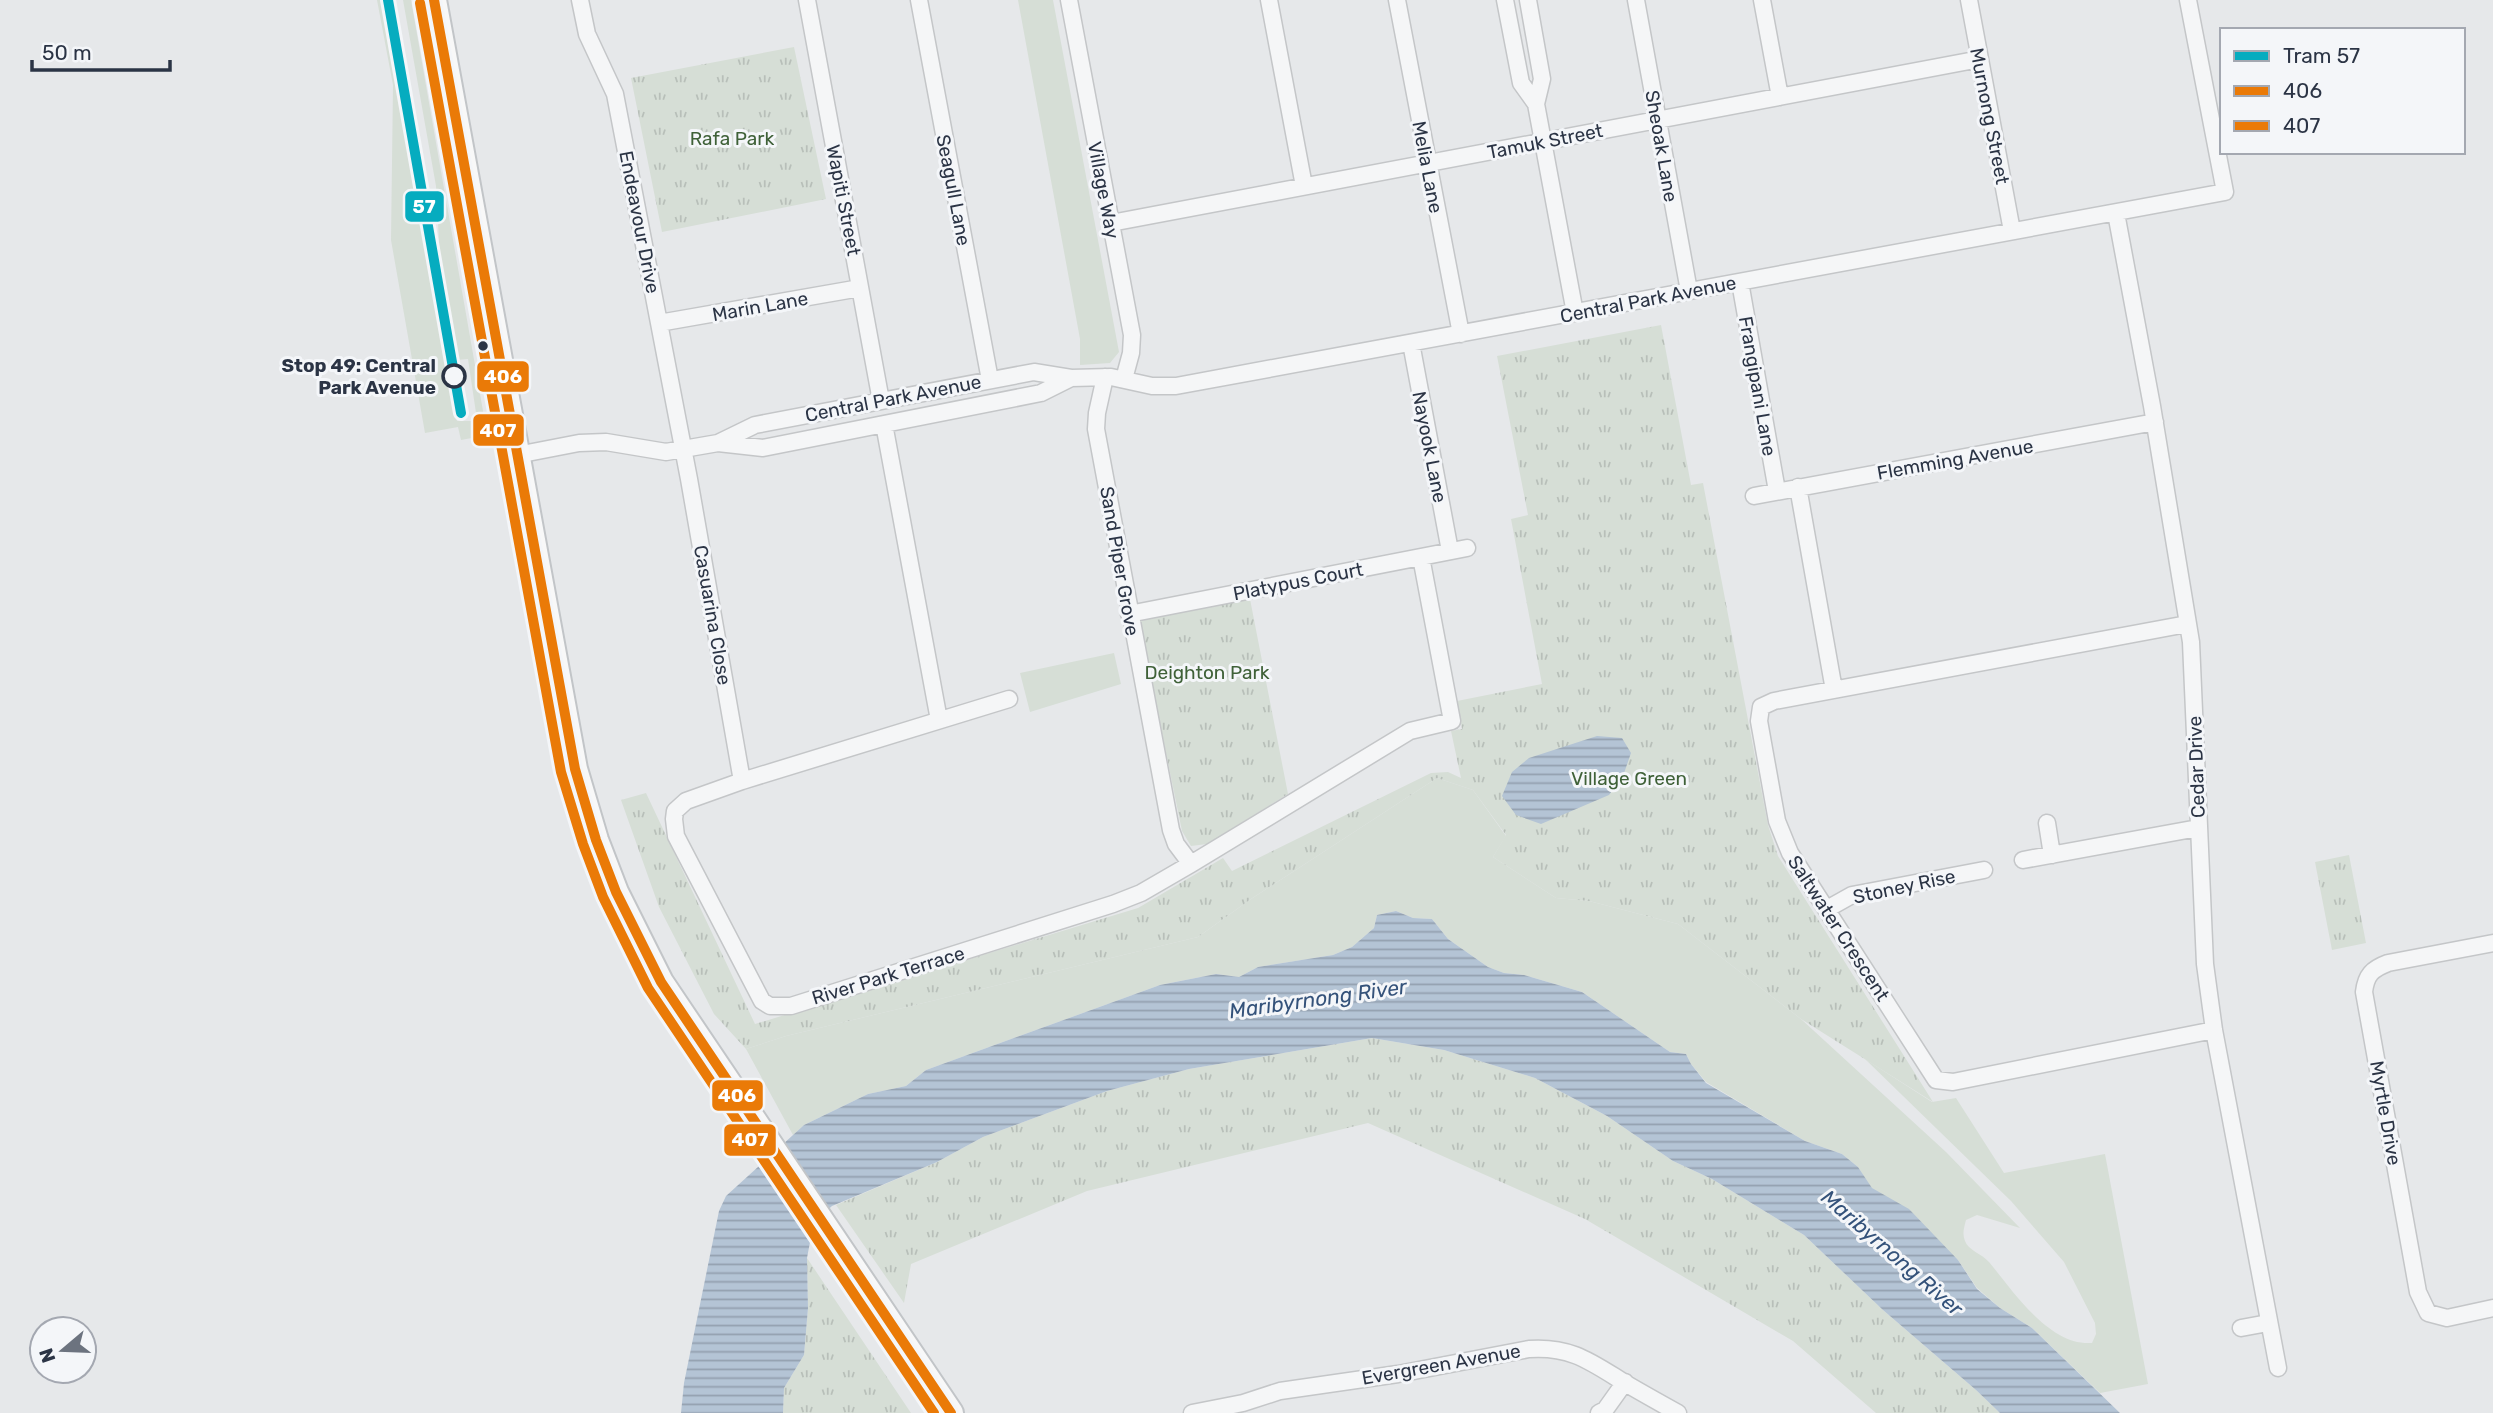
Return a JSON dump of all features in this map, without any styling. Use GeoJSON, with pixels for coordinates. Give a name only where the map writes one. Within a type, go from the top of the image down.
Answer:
{"type":"FeatureCollection","features":[{"type":"Feature","properties":{"kind":"main road"},"geometry":{"type":"LineString","coordinates":[[434,0],[575,769],[616,892],[661,982],[951,1413]]}},
{"type":"Feature","properties":{"kind":"street","name":"Endeavour Drive"},"geometry":{"type":"LineString","coordinates":[[580,0],[587,34],[615,94],[683,450]]}},
{"type":"Feature","properties":{"kind":"street","name":"Wapiti Street"},"geometry":{"type":"LineString","coordinates":[[807,0],[881,401]]}},
{"type":"Feature","properties":{"kind":"street","name":"Seagull Lane"},"geometry":{"type":"LineString","coordinates":[[919,0],[990,380]]}},
{"type":"Feature","properties":{"kind":"street","name":"Village Way"},"geometry":{"type":"LineString","coordinates":[[1069,0],[1132,335],[1131,353],[1124,379]]}},
{"type":"Feature","properties":{"kind":"street"},"geometry":{"type":"LineString","coordinates":[[1269,0],[1304,186]]}},
{"type":"Feature","properties":{"kind":"street","name":"Melia Lane"},"geometry":{"type":"LineString","coordinates":[[1396,0],[1461,334]]}},
{"type":"Feature","properties":{"kind":"street"},"geometry":{"type":"LineString","coordinates":[[1505,0],[1521,83],[1536,104]]}},
{"type":"Feature","properties":{"kind":"street"},"geometry":{"type":"LineString","coordinates":[[1528,0],[1542,79],[1536,104],[1575,313]]}},
{"type":"Feature","properties":{"kind":"street","name":"Sheoak Lane"},"geometry":{"type":"LineString","coordinates":[[1636,0],[1689,291]]}},
{"type":"Feature","properties":{"kind":"street"},"geometry":{"type":"LineString","coordinates":[[1762,0],[1780,97]]}},
{"type":"Feature","properties":{"kind":"street","name":"Murnong Street"},"geometry":{"type":"LineString","coordinates":[[1969,0],[2012,231]]}},
{"type":"Feature","properties":{"kind":"street","name":"Central Park Avenue"},"geometry":{"type":"LineString","coordinates":[[517,455],[579,443],[606,442],[641,450],[683,450],[718,443],[755,425],[1034,372],[1071,378],[1124,379],[1152,386],[1176,386],[2225,192],[2188,0]]}},
{"type":"Feature","properties":{"kind":"street","name":"Tamuk Street"},"geometry":{"type":"LineString","coordinates":[[1111,223],[1980,59]]}},
{"type":"Feature","properties":{"kind":"street","name":"Cedar Drive"},"geometry":{"type":"LineString","coordinates":[[2116,213],[2155,422],[2191,642],[2205,964],[2214,1030],[2278,1368]]}},
{"type":"Feature","properties":{"kind":"street","name":"Frangipani Lane"},"geometry":{"type":"LineString","coordinates":[[1740,282],[1777,491]]}},
{"type":"Feature","properties":{"kind":"street","name":"Marin Lane"},"geometry":{"type":"LineString","coordinates":[[659,323],[860,288]]}},
{"type":"Feature","properties":{"kind":"street","name":"Nayook Lane"},"geometry":{"type":"LineString","coordinates":[[1410,343],[1450,551]]}},
{"type":"Feature","properties":{"kind":"street","name":"Sand Piper Grove"},"geometry":{"type":"LineString","coordinates":[[1105,377],[1096,429],[1171,830],[1176,844],[1191,864]]}},
{"type":"Feature","properties":{"kind":"street","name":"Central Park Avenue"},"geometry":{"type":"LineString","coordinates":[[718,443],[763,447],[1041,393],[1071,378]]}},
{"type":"Feature","properties":{"kind":"street","name":"Flemming Avenue"},"geometry":{"type":"LineString","coordinates":[[1754,496],[2155,422]]}},
{"type":"Feature","properties":{"kind":"street"},"geometry":{"type":"LineString","coordinates":[[884,424],[939,720]]}},
{"type":"Feature","properties":{"kind":"street","name":"Casuarina Close"},"geometry":{"type":"LineString","coordinates":[[683,450],[742,781]]}},
{"type":"Feature","properties":{"kind":"street"},"geometry":{"type":"LineString","coordinates":[[1798,487],[1834,690]]}},
{"type":"Feature","properties":{"kind":"street","name":"Platypus Court"},"geometry":{"type":"LineString","coordinates":[[1129,614],[1467,548]]}},
{"type":"Feature","properties":{"kind":"street","name":"River Park Terrace"},"geometry":{"type":"LineString","coordinates":[[1009,699],[742,781],[686,801],[676,811],[676,836],[759,997],[770,1006],[791,1006],[1141,893],[1410,731],[1452,721],[1421,557]]}},
{"type":"Feature","properties":{"kind":"street","name":"Saltwater Crescent"},"geometry":{"type":"LineString","coordinates":[[2187,624],[1774,702],[1761,707],[1759,721],[1777,821],[1790,853],[1936,1080],[1952,1082],[2214,1030]]}},
{"type":"Feature","properties":{"kind":"street"},"geometry":{"type":"LineString","coordinates":[[2046,823],[2052,855]]}},
{"type":"Feature","properties":{"kind":"street"},"geometry":{"type":"LineString","coordinates":[[2023,860],[2198,828]]}},
{"type":"Feature","properties":{"kind":"street","name":"Stoney Rise"},"geometry":{"type":"LineString","coordinates":[[1827,909],[1852,895],[1984,870]]}},
{"type":"Feature","properties":{"kind":"street","name":"Myrtle Drive"},"geometry":{"type":"LineString","coordinates":[[2493,943],[2388,963],[2375,968],[2366,978],[2364,992],[2418,1292],[2428,1313],[2447,1318],[2493,1308]]}},
{"type":"Feature","properties":{"kind":"street"},"geometry":{"type":"LineString","coordinates":[[2241,1328],[2268,1322]]}},
{"type":"Feature","properties":{"kind":"street","name":"Evergreen Avenue"},"geometry":{"type":"LineString","coordinates":[[1192,1413],[1243,1403],[1280,1391],[1398,1374],[1549,1347],[1589,1359],[1678,1413]]}},
{"type":"Feature","properties":{"kind":"street"},"geometry":{"type":"LineString","coordinates":[[1599,1413],[1605,1410],[1625,1382]]}},
{"type":"Feature","properties":{"kind":"green space"},"geometry":{"type":"Polygon","coordinates":[[[377,0],[384,0],[457,421],[472,421],[476,413],[468,359],[457,360],[440,260],[436,186],[403,0],[411,0],[486,428],[476,431],[477,437],[461,440],[458,427],[425,433],[391,240],[393,85],[377,0]]]}},
{"type":"Feature","properties":{"kind":"green space"},"geometry":{"type":"Polygon","coordinates":[[[1018,0],[1053,0],[1119,352],[1110,363],[1080,365],[1080,339],[1018,0]]]}},
{"type":"Feature","properties":{"kind":"green space","name":"Rafa Park"},"geometry":{"type":"Polygon","coordinates":[[[794,47],[826,199],[662,232],[631,78],[794,47]]]}},
{"type":"Feature","properties":{"kind":"green space","name":"Village Green"},"geometry":{"type":"Polygon","coordinates":[[[1661,325],[1691,485],[1703,483],[1768,825],[1778,856],[1933,1102],[1801,1019],[1678,924],[1589,901],[1556,898],[1493,857],[1506,835],[1473,790],[1437,778],[1251,899],[1198,937],[786,1036],[746,1049],[714,1014],[659,907],[621,800],[646,793],[755,1024],[1138,908],[1223,858],[1232,871],[1431,773],[1448,772],[1461,778],[1451,731],[1462,729],[1457,701],[1542,684],[1511,519],[1528,515],[1497,356],[1661,325]]]}},
{"type":"Feature","properties":{"kind":"green space","name":"Deighton Park"},"geometry":{"type":"Polygon","coordinates":[[[1250,599],[1288,794],[1207,844],[1191,846],[1182,831],[1139,621],[1250,599]]]}},
{"type":"Feature","properties":{"kind":"green space"},"geometry":{"type":"Polygon","coordinates":[[[1114,653],[1121,684],[1030,712],[1020,673],[1114,653]]]}},
{"type":"Feature","properties":{"kind":"green space"},"geometry":{"type":"Polygon","coordinates":[[[1437,778],[1473,790],[1506,836],[1493,857],[1556,898],[1589,901],[1678,924],[1801,1019],[1946,1152],[2020,1228],[1977,1215],[1966,1220],[1965,1241],[1989,1262],[2033,1314],[2061,1336],[2076,1342],[2092,1343],[2096,1334],[2095,1323],[2064,1262],[2011,1201],[1865,1059],[1932,1102],[1956,1098],[2004,1173],[2105,1154],[2148,1384],[2100,1393],[2032,1328],[2000,1308],[1977,1288],[1958,1260],[1889,1199],[1871,1188],[1858,1167],[1842,1154],[1805,1141],[1706,1082],[1686,1054],[1670,1052],[1582,992],[1488,967],[1448,939],[1432,919],[1413,918],[1396,911],[1377,915],[1374,928],[1352,947],[1333,955],[1258,967],[1239,977],[1216,974],[1160,985],[926,1070],[906,1086],[868,1094],[804,1125],[793,1135],[746,1049],[786,1036],[1198,937],[1251,899],[1437,778]]]}},
{"type":"Feature","properties":{"kind":"green space"},"geometry":{"type":"Polygon","coordinates":[[[2349,855],[2366,943],[2332,950],[2315,862],[2349,855]]]}},
{"type":"Feature","properties":{"kind":"green space"},"geometry":{"type":"Polygon","coordinates":[[[1372,1038],[1444,1050],[1535,1078],[1607,1116],[1673,1161],[1712,1179],[1804,1235],[1883,1310],[2000,1413],[1876,1413],[1793,1341],[1585,1219],[1368,1123],[1087,1191],[911,1264],[904,1303],[836,1205],[937,1162],[983,1137],[1107,1091],[1189,1069],[1372,1038]]]}},
{"type":"Feature","properties":{"kind":"green space"},"geometry":{"type":"Polygon","coordinates":[[[807,1258],[911,1413],[783,1413],[784,1388],[804,1355],[808,1308],[807,1258]]]}},
{"type":"Feature","properties":{"kind":"water"},"geometry":{"type":"Polygon","coordinates":[[[1597,736],[1622,738],[1631,753],[1623,776],[1609,795],[1541,824],[1516,815],[1502,796],[1512,772],[1529,758],[1597,736]]]}},
{"type":"Feature","properties":{"kind":"water","name":"Maribyrnong River"},"geometry":{"type":"Polygon","coordinates":[[[1396,911],[1413,918],[1432,919],[1448,939],[1488,967],[1582,992],[1670,1052],[1686,1054],[1706,1083],[1805,1141],[1842,1154],[1858,1167],[1872,1188],[1909,1209],[1958,1260],[1977,1289],[2000,1308],[2032,1328],[2120,1413],[2000,1413],[1883,1310],[1804,1235],[1712,1179],[1673,1161],[1607,1116],[1535,1078],[1444,1050],[1372,1038],[1189,1069],[1107,1091],[983,1137],[937,1162],[832,1206],[819,1218],[811,1237],[807,1258],[808,1308],[804,1355],[784,1388],[783,1413],[681,1413],[684,1383],[719,1211],[726,1196],[804,1125],[868,1094],[906,1086],[926,1070],[1160,985],[1216,974],[1239,977],[1258,967],[1333,955],[1352,947],[1374,928],[1377,915],[1396,911]]]}},
{"type":"Feature","properties":{"kind":"tram line","name":"57"},"geometry":{"type":"LineString","coordinates":[[388,0],[461,413]]}},
{"type":"Feature","properties":{"kind":"transit line","name":"406"},"geometry":{"type":"LineString","coordinates":[[434,0],[575,769],[596,840],[616,892],[661,982],[951,1413]]}},
{"type":"Feature","properties":{"kind":"transit line","name":"407"},"geometry":{"type":"LineString","coordinates":[[420,3],[561,772],[583,844],[603,897],[648,988],[934,1413]]}},
{"type":"Feature","properties":{"kind":"place","name":"Stop 49: Central Park Avenue"},"geometry":{"type":"Point","coordinates":[454,376]}}]}
